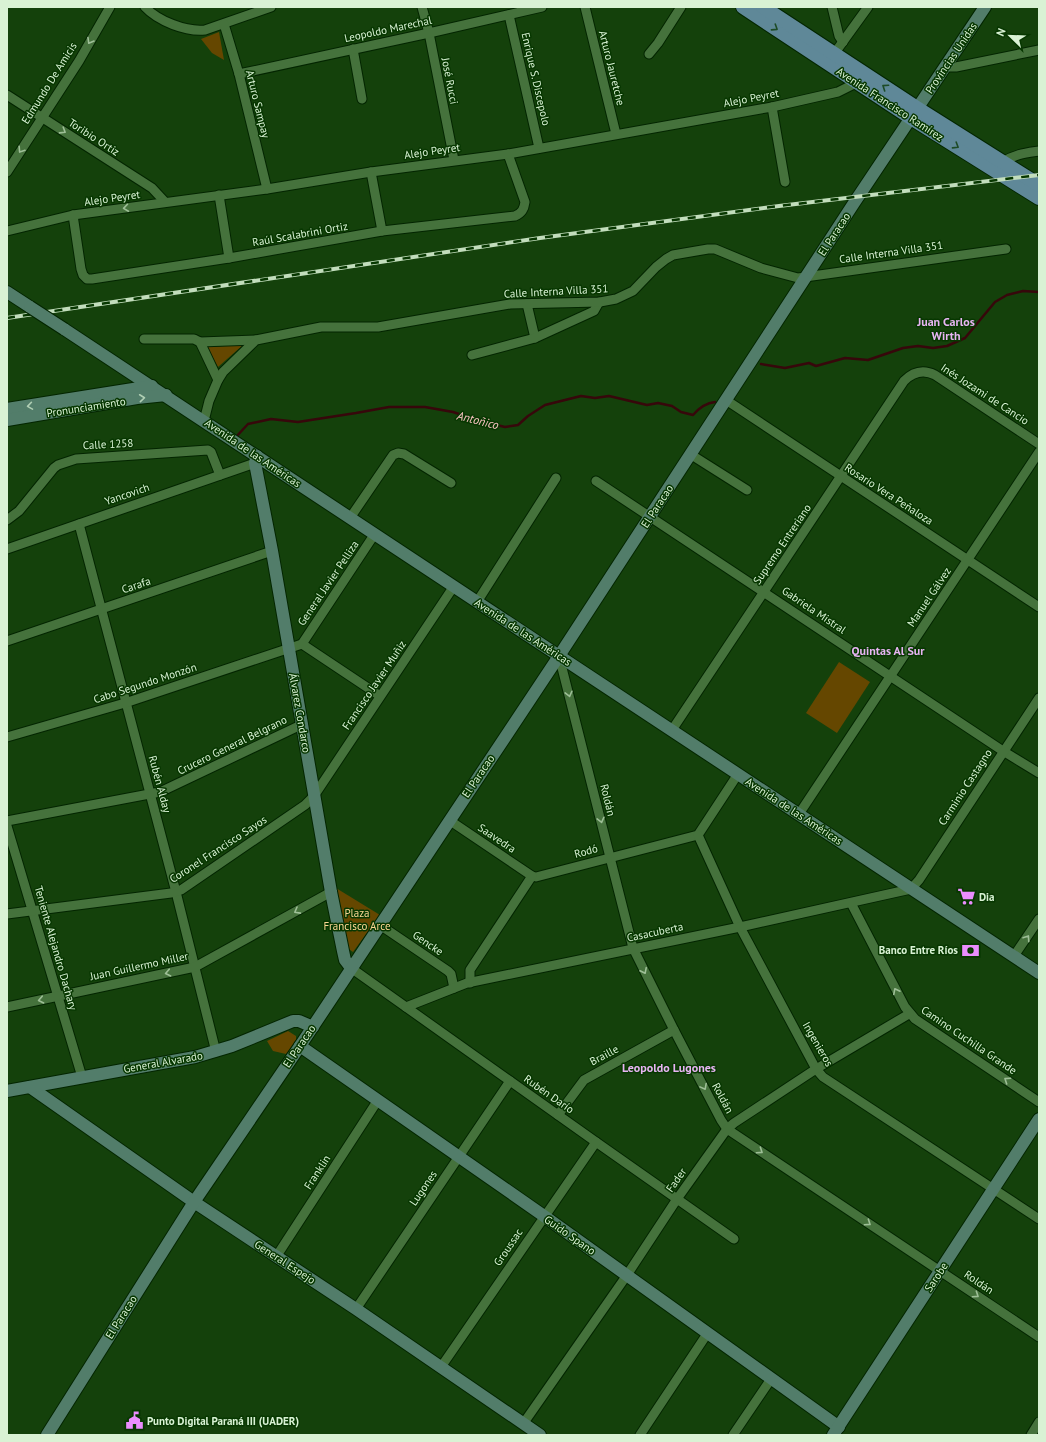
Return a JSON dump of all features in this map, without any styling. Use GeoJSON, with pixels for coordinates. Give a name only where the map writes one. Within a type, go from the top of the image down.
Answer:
{"type":"FeatureCollection","features":[{"type":"Feature","properties":{"kind":"main road","name":"Avenida Francisco Ramírez"},"geometry":{"type":"LineString","coordinates":[[743,7],[858,82],[1003,162],[1039,185]]}},
{"type":"Feature","properties":{"kind":"main road","name":"Avenida Francisco Ramírez"},"geometry":{"type":"LineString","coordinates":[[763,7],[834,54],[914,113],[1039,198]]}},
{"type":"Feature","properties":{"kind":"main road","name":"Provincias Unidas"},"geometry":{"type":"LineString","coordinates":[[914,113],[985,7]]}},
{"type":"Feature","properties":{"kind":"main road","name":"El Paracao"},"geometry":{"type":"LineString","coordinates":[[47,1435],[194,1202],[313,1027],[559,656],[806,276],[914,113]]}},
{"type":"Feature","properties":{"kind":"main road","name":"Avenida de las Américas"},"geometry":{"type":"LineString","coordinates":[[7,292],[166,395],[256,460],[350,518],[454,586],[1039,973]]}},
{"type":"Feature","properties":{"kind":"main road"},"geometry":{"type":"LineString","coordinates":[[113,393],[124,380],[128,371]]}},
{"type":"Feature","properties":{"kind":"main road","name":"Pronunciamiento"},"geometry":{"type":"LineString","coordinates":[[7,409],[152,386]]}},
{"type":"Feature","properties":{"kind":"main road","name":"Pronunciamiento"},"geometry":{"type":"LineString","coordinates":[[7,420],[137,398],[166,395]]}},
{"type":"Feature","properties":{"kind":"main road","name":"Álvarez Condarco"},"geometry":{"type":"LineString","coordinates":[[256,460],[331,892],[343,951],[351,968]]}},
{"type":"Feature","properties":{"kind":"main road","name":"General Alvarado"},"geometry":{"type":"LineString","coordinates":[[7,1091],[216,1052],[293,1020],[313,1027]]}},
{"type":"Feature","properties":{"kind":"main road","name":"Guido Spano"},"geometry":{"type":"LineString","coordinates":[[300,1046],[544,1216],[707,1334],[771,1378],[836,1431]]}},
{"type":"Feature","properties":{"kind":"main road","name":"General Espejo"},"geometry":{"type":"LineString","coordinates":[[30,1087],[194,1202],[356,1309],[540,1435]]}},
{"type":"Feature","properties":{"kind":"main road","name":"Sarobe"},"geometry":{"type":"LineString","coordinates":[[836,1431],[1039,1119]]}},
{"type":"Feature","properties":{"kind":"street","name":"Edmundo De Amicis"},"geometry":{"type":"LineString","coordinates":[[7,172],[79,61],[110,7]]}},
{"type":"Feature","properties":{"kind":"street"},"geometry":{"type":"LineString","coordinates":[[145,7],[154,14],[183,29],[195,31],[224,24],[271,7]]}},
{"type":"Feature","properties":{"kind":"street","name":"José Rucci"},"geometry":{"type":"LineString","coordinates":[[422,7],[429,33],[454,160]]}},
{"type":"Feature","properties":{"kind":"street","name":"Leopoldo Marechal"},"geometry":{"type":"LineString","coordinates":[[239,74],[542,7]]}},
{"type":"Feature","properties":{"kind":"street","name":"Arturo Jauretche"},"geometry":{"type":"LineString","coordinates":[[585,7],[616,134]]}},
{"type":"Feature","properties":{"kind":"street"},"geometry":{"type":"LineString","coordinates":[[649,54],[681,7]]}},
{"type":"Feature","properties":{"kind":"street"},"geometry":{"type":"LineString","coordinates":[[832,7],[839,36],[843,42]]}},
{"type":"Feature","properties":{"kind":"street"},"geometry":{"type":"LineString","coordinates":[[834,54],[868,7]]}},
{"type":"Feature","properties":{"kind":"street","name":"Enrique S. Discepolo"},"geometry":{"type":"LineString","coordinates":[[510,15],[539,148]]}},
{"type":"Feature","properties":{"kind":"street","name":"Arturo Sampay"},"geometry":{"type":"LineString","coordinates":[[224,24],[239,74],[266,189]]}},
{"type":"Feature","properties":{"kind":"street"},"geometry":{"type":"LineString","coordinates":[[354,49],[362,99]]}},
{"type":"Feature","properties":{"kind":"street"},"geometry":{"type":"LineString","coordinates":[[946,66],[956,67],[1039,50]]}},
{"type":"Feature","properties":{"kind":"street","name":"Alejo Peyret"},"geometry":{"type":"LineString","coordinates":[[7,231],[73,215],[219,196],[454,160],[508,154],[772,107],[838,92],[858,82]]}},
{"type":"Feature","properties":{"kind":"street","name":"Toribio Ortiz"},"geometry":{"type":"LineString","coordinates":[[7,95],[152,188],[165,202]]}},
{"type":"Feature","properties":{"kind":"street"},"geometry":{"type":"LineString","coordinates":[[772,107],[785,182]]}},
{"type":"Feature","properties":{"kind":"street"},"geometry":{"type":"LineString","coordinates":[[1003,162],[1012,156],[1039,151]]}},
{"type":"Feature","properties":{"kind":"street","name":"Raúl Scalabrini Ortiz"},"geometry":{"type":"LineString","coordinates":[[73,215],[81,269],[83,275],[87,279],[92,280],[382,231],[515,216],[520,214],[524,209],[525,202],[508,154]]}},
{"type":"Feature","properties":{"kind":"street"},"geometry":{"type":"LineString","coordinates":[[371,172],[382,231]]}},
{"type":"Feature","properties":{"kind":"street"},"geometry":{"type":"LineString","coordinates":[[219,196],[229,258]]}},
{"type":"Feature","properties":{"kind":"street","name":"Calle Interna Villa 351"},"geometry":{"type":"LineString","coordinates":[[144,338],[194,339],[200,342],[256,340],[321,327],[378,327],[510,304],[599,302],[616,299],[633,291],[656,267],[673,255],[708,249],[715,249],[761,268],[798,278],[1006,249]]}},
{"type":"Feature","properties":{"kind":"street"},"geometry":{"type":"LineString","coordinates":[[472,355],[535,338],[594,311],[599,302]]}},
{"type":"Feature","properties":{"kind":"street"},"geometry":{"type":"LineString","coordinates":[[527,304],[535,338]]}},
{"type":"Feature","properties":{"kind":"street"},"geometry":{"type":"LineString","coordinates":[[204,421],[209,401],[223,372],[256,340]]}},
{"type":"Feature","properties":{"kind":"street"},"geometry":{"type":"LineString","coordinates":[[200,342],[218,380]]}},
{"type":"Feature","properties":{"kind":"street","name":"Inés Jozami de Cancio"},"geometry":{"type":"LineString","coordinates":[[915,373],[928,372],[935,375],[1039,444]]}},
{"type":"Feature","properties":{"kind":"street","name":"Supremo Entreriano"},"geometry":{"type":"LineString","coordinates":[[672,730],[904,381],[915,373]]}},
{"type":"Feature","properties":{"kind":"street","name":"Rosario Vera Peñaloza"},"geometry":{"type":"LineString","coordinates":[[726,400],[840,477],[1039,607]]}},
{"type":"Feature","properties":{"kind":"street","name":"Calle 1258"},"geometry":{"type":"LineString","coordinates":[[7,520],[19,511],[54,468],[58,465],[76,459],[208,450],[211,452],[220,475]]}},
{"type":"Feature","properties":{"kind":"street","name":"Manuel Gálvez"},"geometry":{"type":"LineString","coordinates":[[799,814],[1039,452]]}},
{"type":"Feature","properties":{"kind":"street"},"geometry":{"type":"LineString","coordinates":[[350,518],[393,455],[398,453],[404,454],[451,483]]}},
{"type":"Feature","properties":{"kind":"street"},"geometry":{"type":"LineString","coordinates":[[690,454],[747,490]]}},
{"type":"Feature","properties":{"kind":"street","name":"Yancovich"},"geometry":{"type":"LineString","coordinates":[[7,549],[220,475],[256,460]]}},
{"type":"Feature","properties":{"kind":"street"},"geometry":{"type":"LineString","coordinates":[[477,602],[556,478]]}},
{"type":"Feature","properties":{"kind":"street","name":"Gabriela Mistral"},"geometry":{"type":"LineString","coordinates":[[596,481],[891,675],[1003,751],[1039,773]]}},
{"type":"Feature","properties":{"kind":"street","name":"Rubén Alday"},"geometry":{"type":"LineString","coordinates":[[79,524],[176,892],[216,1052]]}},
{"type":"Feature","properties":{"kind":"street","name":"General Javier Pelliza"},"geometry":{"type":"LineString","coordinates":[[302,644],[374,535]]}},
{"type":"Feature","properties":{"kind":"street","name":"Carafa"},"geometry":{"type":"LineString","coordinates":[[7,641],[272,551]]}},
{"type":"Feature","properties":{"kind":"street","name":"Francisco Javier Muñiz"},"geometry":{"type":"LineString","coordinates":[[314,796],[454,586]]}},
{"type":"Feature","properties":{"kind":"street"},"geometry":{"type":"LineString","coordinates":[[302,644],[380,696]]}},
{"type":"Feature","properties":{"kind":"street","name":"Cabo Segundo Monzón"},"geometry":{"type":"LineString","coordinates":[[7,737],[125,703],[302,644]]}},
{"type":"Feature","properties":{"kind":"street","name":"Roldán"},"geometry":{"type":"LineString","coordinates":[[559,656],[633,948],[674,1030],[727,1129],[1039,1337]]}},
{"type":"Feature","properties":{"kind":"street","name":"Carminio Castagno"},"geometry":{"type":"LineString","coordinates":[[911,888],[918,880],[1039,698]]}},
{"type":"Feature","properties":{"kind":"street","name":"Crucero General Belgrano"},"geometry":{"type":"LineString","coordinates":[[7,821],[150,795],[165,790],[302,724]]}},
{"type":"Feature","properties":{"kind":"street"},"geometry":{"type":"LineString","coordinates":[[698,835],[738,774]]}},
{"type":"Feature","properties":{"kind":"street","name":"Coronel Francisco Sayos"},"geometry":{"type":"LineString","coordinates":[[7,914],[176,892],[299,810],[314,796]]}},
{"type":"Feature","properties":{"kind":"street","name":"Saavedra"},"geometry":{"type":"LineString","coordinates":[[449,820],[532,876]]}},
{"type":"Feature","properties":{"kind":"street","name":"Teniente Alejandro Dachary"},"geometry":{"type":"LineString","coordinates":[[7,826],[82,1077]]}},
{"type":"Feature","properties":{"kind":"street","name":"Rodó"},"geometry":{"type":"LineString","coordinates":[[532,876],[536,877],[698,835]]}},
{"type":"Feature","properties":{"kind":"street","name":"Ingenieros"},"geometry":{"type":"LineString","coordinates":[[698,835],[740,927],[816,1069],[823,1077],[1039,1219]]}},
{"type":"Feature","properties":{"kind":"street"},"geometry":{"type":"LineString","coordinates":[[470,983],[470,970],[532,876]]}},
{"type":"Feature","properties":{"kind":"street","name":"Casacuberta"},"geometry":{"type":"LineString","coordinates":[[406,1007],[470,983],[740,927],[911,888]]}},
{"type":"Feature","properties":{"kind":"street","name":"Juan Guillermo Miller"},"geometry":{"type":"LineString","coordinates":[[7,1007],[195,967],[331,892]]}},
{"type":"Feature","properties":{"kind":"street","name":"Camino Cuchilla Grande"},"geometry":{"type":"LineString","coordinates":[[850,903],[909,1014],[1039,1102]]}},
{"type":"Feature","properties":{"kind":"street"},"geometry":{"type":"LineString","coordinates":[[1014,956],[1039,919]]}},
{"type":"Feature","properties":{"kind":"street","name":"Gencke"},"geometry":{"type":"LineString","coordinates":[[380,925],[448,971],[451,974],[454,988]]}},
{"type":"Feature","properties":{"kind":"street","name":"Rubén Darío"},"geometry":{"type":"LineString","coordinates":[[351,968],[734,1238]]}},
{"type":"Feature","properties":{"kind":"street","name":"Fader"},"geometry":{"type":"LineString","coordinates":[[523,1424],[627,1275],[677,1199],[727,1129],[816,1069],[909,1014]]}},
{"type":"Feature","properties":{"kind":"street","name":"Braille"},"geometry":{"type":"LineString","coordinates":[[558,1115],[584,1080],[674,1030]]}},
{"type":"Feature","properties":{"kind":"street","name":"Lugones"},"geometry":{"type":"LineString","coordinates":[[356,1309],[510,1081]]}},
{"type":"Feature","properties":{"kind":"street","name":"Franklin"},"geometry":{"type":"LineString","coordinates":[[276,1257],[378,1100]]}},
{"type":"Feature","properties":{"kind":"street","name":"Groussac"},"geometry":{"type":"LineString","coordinates":[[441,1367],[596,1142]]}},
{"type":"Feature","properties":{"kind":"street"},"geometry":{"type":"LineString","coordinates":[[640,1435],[707,1334]]}},
{"type":"Feature","properties":{"kind":"street"},"geometry":{"type":"LineString","coordinates":[[733,1435],[771,1378]]}},
{"type":"Feature","properties":{"kind":"street"},"geometry":{"type":"LineString","coordinates":[[1031,1435],[1039,1422]]}},
{"type":"Feature","properties":{"kind":"green space"},"geometry":{"type":"Polygon","coordinates":[[[219,32],[224,60],[212,53],[201,39],[219,32]]]}},
{"type":"Feature","properties":{"kind":"green space"},"geometry":{"type":"Polygon","coordinates":[[[243,345],[218,367],[207,347],[243,345]]]}},
{"type":"Feature","properties":{"kind":"green space"},"geometry":{"type":"Polygon","coordinates":[[[839,662],[870,682],[837,733],[806,713],[839,662]]]}},
{"type":"Feature","properties":{"kind":"green space","name":"Plaza Francisco Arce"},"geometry":{"type":"Polygon","coordinates":[[[336,888],[380,915],[353,952],[346,947],[336,888]]]}},
{"type":"Feature","properties":{"kind":"green space"},"geometry":{"type":"Polygon","coordinates":[[[288,1031],[296,1036],[296,1041],[286,1054],[273,1051],[267,1041],[288,1031]]]}},
{"type":"Feature","properties":{"kind":"waterway","name":"Antoñico"},"geometry":{"type":"LineString","coordinates":[[761,364],[785,368],[809,363],[816,366],[845,358],[868,360],[903,348],[918,346],[933,348],[947,346],[965,338],[995,302],[1007,295],[1023,291],[1039,292]]}},
{"type":"Feature","properties":{"kind":"waterway","name":"Antoñico"},"geometry":{"type":"LineString","coordinates":[[235,438],[248,424],[271,419],[298,422],[389,407],[425,407],[453,412],[505,427],[518,425],[528,416],[545,405],[581,396],[595,398],[609,396],[647,405],[658,403],[672,406],[681,412],[693,415],[702,406],[715,402]]}},
{"type":"Feature","properties":{"kind":"railway"},"geometry":{"type":"LineString","coordinates":[[7,318],[540,238],[779,206],[1039,175]]}},
{"type":"Feature","properties":{"kind":"place","name":"Dia"},"geometry":{"type":"Point","coordinates":[966,897]}},
{"type":"Feature","properties":{"kind":"place","name":"Banco Entre Ríos"},"geometry":{"type":"Point","coordinates":[971,950]}},
{"type":"Feature","properties":{"kind":"place","name":"Punto Digital Paraná III (UADER)"},"geometry":{"type":"Point","coordinates":[134,1421]}},
{"type":"Feature","properties":{"kind":"district","name":"Juan Carlos Wirth"},"geometry":{"type":"Point","coordinates":[946,328]}},
{"type":"Feature","properties":{"kind":"district","name":"Quintas Al Sur"},"geometry":{"type":"Point","coordinates":[888,650]}},
{"type":"Feature","properties":{"kind":"district","name":"Leopoldo Lugones"},"geometry":{"type":"Point","coordinates":[669,1067]}}]}
